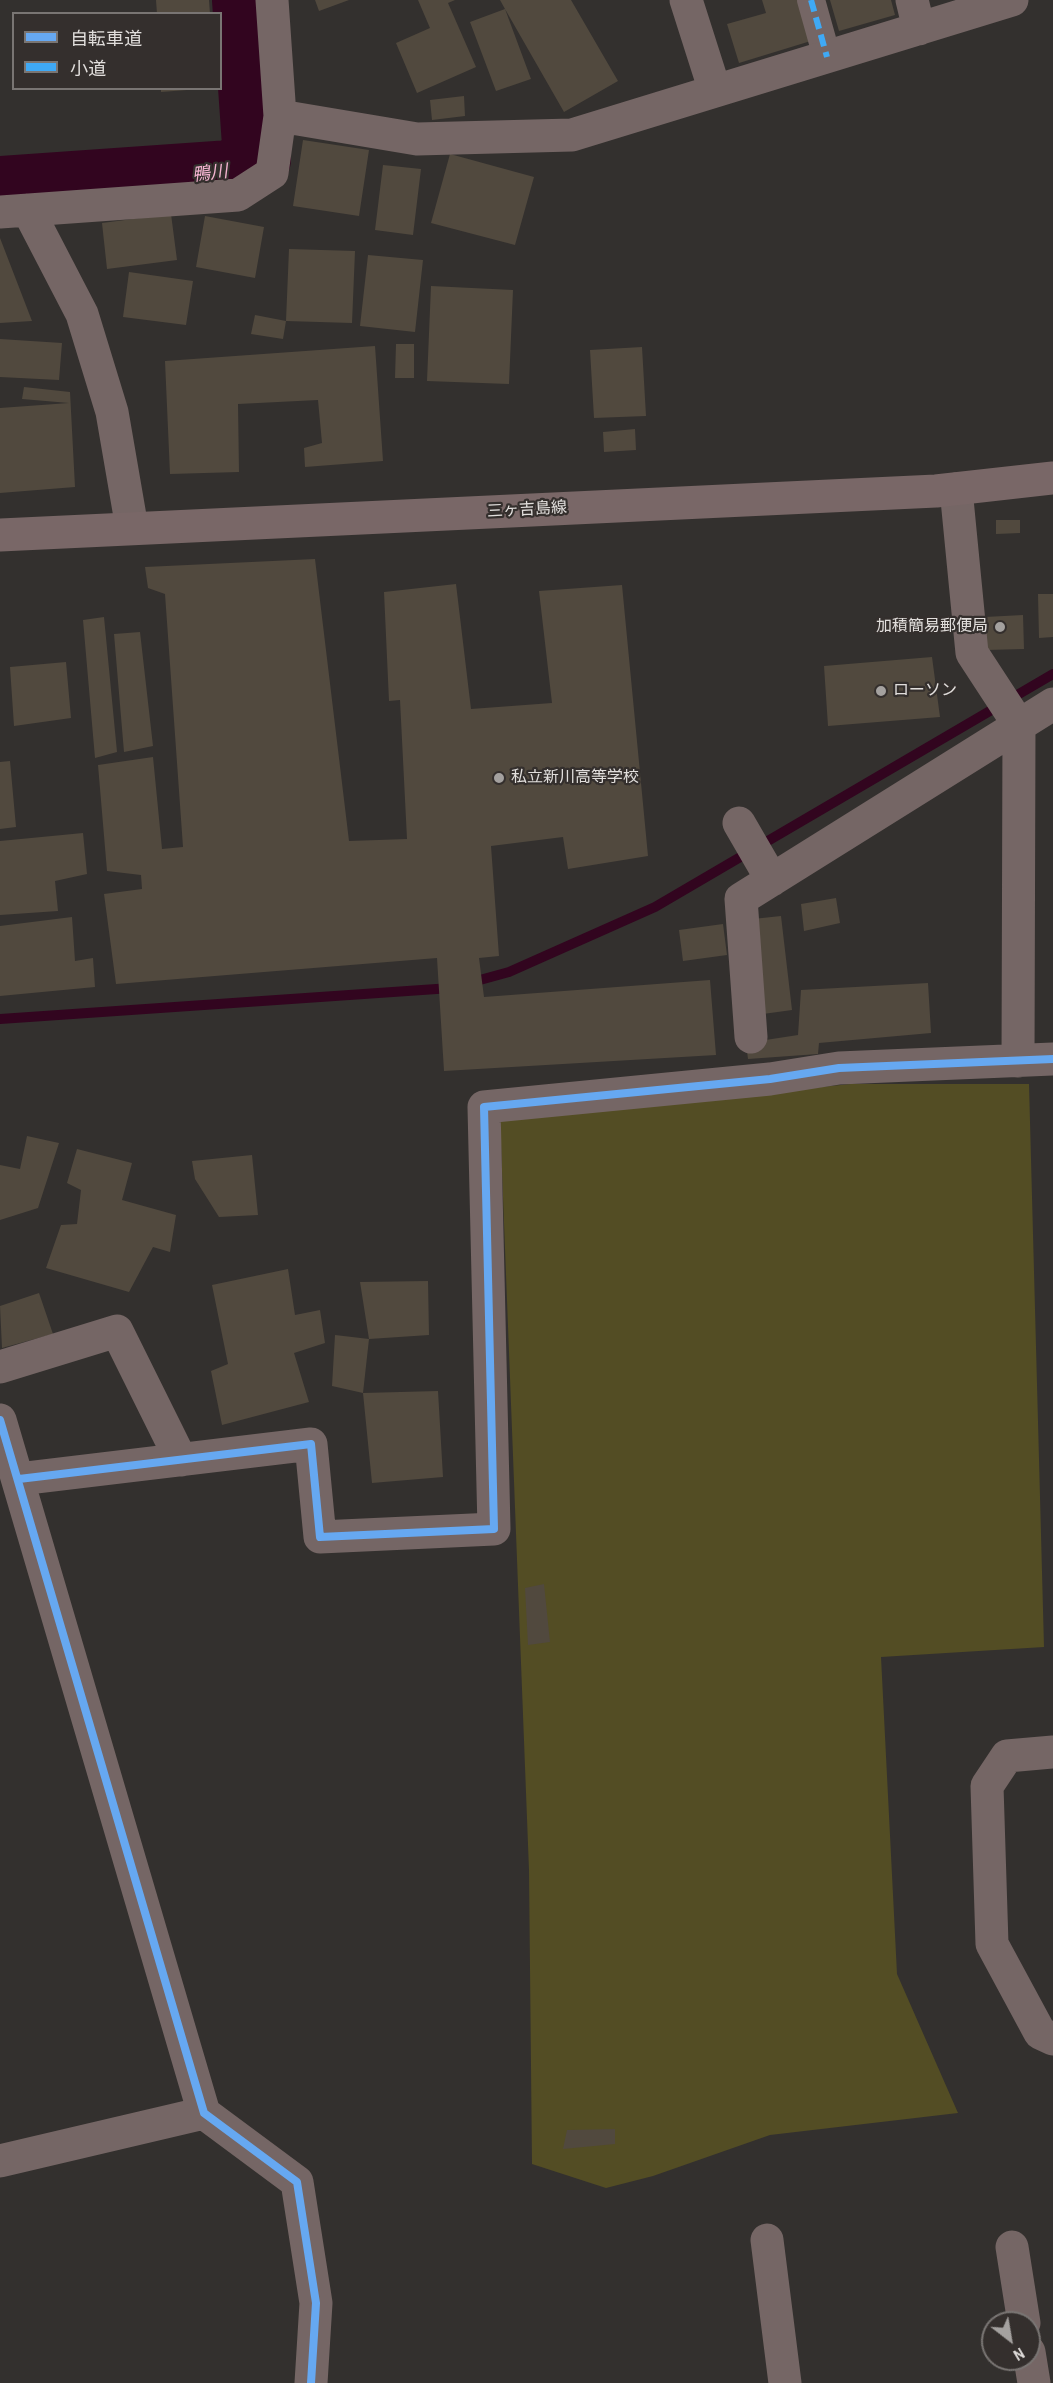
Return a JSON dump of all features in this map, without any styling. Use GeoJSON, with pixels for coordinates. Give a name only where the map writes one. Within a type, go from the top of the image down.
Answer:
{"type":"FeatureCollection","features":[{"type":"Feature","properties":{"kind":"main road","name":"三ヶ吉島線"},"geometry":{"type":"LineString","coordinates":[[0,535],[956,489],[1053,478]]}},
{"type":"Feature","properties":{"kind":"street"},"geometry":{"type":"LineString","coordinates":[[132,528],[112,412],[82,314],[14,211],[238,195],[272,173],[280,116],[272,0]]}},
{"type":"Feature","properties":{"kind":"street"},"geometry":{"type":"LineString","coordinates":[[686,0],[715,91]]}},
{"type":"Feature","properties":{"kind":"street"},"geometry":{"type":"LineString","coordinates":[[811,0],[827,57]]}},
{"type":"Feature","properties":{"kind":"street"},"geometry":{"type":"LineString","coordinates":[[280,116],[417,139],[572,135],[827,57],[916,14],[1012,0]]}},
{"type":"Feature","properties":{"kind":"street"},"geometry":{"type":"LineString","coordinates":[[956,489],[972,653],[1019,725],[1018,1061]]}},
{"type":"Feature","properties":{"kind":"street"},"geometry":{"type":"LineString","coordinates":[[751,1037],[741,899],[1053,704]]}},
{"type":"Feature","properties":{"kind":"street"},"geometry":{"type":"LineString","coordinates":[[739,824],[772,880]]}},
{"type":"Feature","properties":{"kind":"street"},"geometry":{"type":"LineString","coordinates":[[19,1479],[311,1444],[320,1538],[494,1529],[484,1107],[770,1079],[839,1068],[1053,1059]]}},
{"type":"Feature","properties":{"kind":"street"},"geometry":{"type":"LineString","coordinates":[[0,1367],[117,1332],[181,1460]]}},
{"type":"Feature","properties":{"kind":"street"},"geometry":{"type":"LineString","coordinates":[[0,1420],[204,2113],[297,2182],[316,2303],[311,2383]]}},
{"type":"Feature","properties":{"kind":"street"},"geometry":{"type":"LineString","coordinates":[[1053,1752],[1007,1756],[987,1786],[992,1944],[1041,2033],[1053,2039]]}},
{"type":"Feature","properties":{"kind":"street"},"geometry":{"type":"LineString","coordinates":[[0,2161],[204,2113]]}},
{"type":"Feature","properties":{"kind":"street"},"geometry":{"type":"LineString","coordinates":[[766,2240],[785,2383]]}},
{"type":"Feature","properties":{"kind":"street"},"geometry":{"type":"LineString","coordinates":[[1012,2247],[1022,2311]]}},
{"type":"Feature","properties":{"kind":"shaded area"},"geometry":{"type":"Polygon","coordinates":[[[851,1084],[1029,1084],[1044,1647],[881,1657],[897,1974],[958,2113],[770,2135],[653,2176],[606,2188],[532,2164],[529,1870],[500,1119],[851,1084]]]}},
{"type":"Feature","properties":{"kind":"building"},"geometry":{"type":"Polygon","coordinates":[[[156,0],[209,0],[210,12],[157,12],[156,0]]]}},
{"type":"Feature","properties":{"kind":"building"},"geometry":{"type":"Polygon","coordinates":[[[315,0],[349,0],[319,11],[315,0]]]}},
{"type":"Feature","properties":{"kind":"building"},"geometry":{"type":"Polygon","coordinates":[[[418,0],[455,0],[448,3],[476,67],[417,93],[396,43],[430,28],[418,0]]]}},
{"type":"Feature","properties":{"kind":"building"},"geometry":{"type":"Polygon","coordinates":[[[500,0],[571,0],[618,81],[564,112],[500,0]]]}},
{"type":"Feature","properties":{"kind":"building"},"geometry":{"type":"Polygon","coordinates":[[[762,0],[802,0],[814,40],[739,63],[727,24],[766,13],[762,0]]]}},
{"type":"Feature","properties":{"kind":"building"},"geometry":{"type":"Polygon","coordinates":[[[830,0],[891,0],[895,15],[839,31],[830,0]]]}},
{"type":"Feature","properties":{"kind":"building"},"geometry":{"type":"Polygon","coordinates":[[[505,9],[531,79],[496,91],[470,22],[505,9]]]}},
{"type":"Feature","properties":{"kind":"building"},"geometry":{"type":"Polygon","coordinates":[[[161,90],[187,90],[161,92],[161,90]]]}},
{"type":"Feature","properties":{"kind":"building"},"geometry":{"type":"Polygon","coordinates":[[[464,96],[465,116],[432,120],[430,100],[464,96]]]}},
{"type":"Feature","properties":{"kind":"building"},"geometry":{"type":"Polygon","coordinates":[[[303,140],[369,150],[359,216],[293,206],[303,140]]]}},
{"type":"Feature","properties":{"kind":"building"},"geometry":{"type":"Polygon","coordinates":[[[450,154],[534,177],[515,245],[431,223],[450,154]]]}},
{"type":"Feature","properties":{"kind":"building"},"geometry":{"type":"Polygon","coordinates":[[[383,165],[421,169],[413,235],[375,230],[383,165]]]}},
{"type":"Feature","properties":{"kind":"building"},"geometry":{"type":"Polygon","coordinates":[[[171,214],[177,260],[107,269],[102,223],[171,214]]]}},
{"type":"Feature","properties":{"kind":"building"},"geometry":{"type":"Polygon","coordinates":[[[205,216],[264,227],[255,278],[196,267],[205,216]]]}},
{"type":"Feature","properties":{"kind":"building"},"geometry":{"type":"Polygon","coordinates":[[[0,238],[32,321],[0,323],[0,238]]]}},
{"type":"Feature","properties":{"kind":"building"},"geometry":{"type":"Polygon","coordinates":[[[289,249],[355,251],[352,323],[286,321],[289,249]]]}},
{"type":"Feature","properties":{"kind":"building"},"geometry":{"type":"Polygon","coordinates":[[[368,255],[423,260],[415,332],[360,326],[368,255]]]}},
{"type":"Feature","properties":{"kind":"building"},"geometry":{"type":"Polygon","coordinates":[[[129,272],[193,281],[186,325],[123,317],[129,272]]]}},
{"type":"Feature","properties":{"kind":"building"},"geometry":{"type":"Polygon","coordinates":[[[431,286],[513,290],[509,384],[427,381],[431,286]]]}},
{"type":"Feature","properties":{"kind":"building"},"geometry":{"type":"Polygon","coordinates":[[[255,315],[286,321],[283,339],[251,334],[255,315]]]}},
{"type":"Feature","properties":{"kind":"building"},"geometry":{"type":"Polygon","coordinates":[[[0,339],[62,343],[59,380],[0,377],[0,339]]]}},
{"type":"Feature","properties":{"kind":"building"},"geometry":{"type":"Polygon","coordinates":[[[396,344],[414,344],[414,378],[395,378],[396,344]]]}},
{"type":"Feature","properties":{"kind":"building"},"geometry":{"type":"Polygon","coordinates":[[[375,346],[383,461],[305,467],[304,448],[322,443],[318,400],[238,404],[239,472],[170,474],[165,361],[375,346]]]}},
{"type":"Feature","properties":{"kind":"building"},"geometry":{"type":"Polygon","coordinates":[[[642,347],[646,416],[594,418],[590,350],[642,347]]]}},
{"type":"Feature","properties":{"kind":"building"},"geometry":{"type":"Polygon","coordinates":[[[24,387],[70,392],[75,487],[0,493],[0,408],[69,403],[22,399],[24,387]]]}},
{"type":"Feature","properties":{"kind":"building"},"geometry":{"type":"Polygon","coordinates":[[[635,429],[636,450],[604,452],[603,432],[635,429]]]}},
{"type":"Feature","properties":{"kind":"building"},"geometry":{"type":"Polygon","coordinates":[[[996,520],[1020,520],[1020,533],[996,534],[996,520]]]}},
{"type":"Feature","properties":{"kind":"building"},"geometry":{"type":"Polygon","coordinates":[[[315,559],[349,841],[407,839],[400,700],[389,701],[384,592],[456,584],[471,709],[552,703],[539,591],[622,585],[648,856],[568,869],[563,837],[491,846],[499,956],[479,958],[484,997],[710,980],[716,1055],[444,1071],[437,958],[116,984],[104,894],[142,889],[141,875],[107,871],[98,765],[153,757],[162,849],[183,847],[165,594],[148,588],[145,567],[315,559]]]}},
{"type":"Feature","properties":{"kind":"building"},"geometry":{"type":"Polygon","coordinates":[[[1038,594],[1053,594],[1053,637],[1039,638],[1038,594]]]}},
{"type":"Feature","properties":{"kind":"building"},"geometry":{"type":"Polygon","coordinates":[[[1023,615],[1024,649],[986,650],[985,617],[1023,615]]]}},
{"type":"Feature","properties":{"kind":"building"},"geometry":{"type":"Polygon","coordinates":[[[104,617],[117,752],[95,758],[83,620],[104,617]]]}},
{"type":"Feature","properties":{"kind":"building"},"geometry":{"type":"Polygon","coordinates":[[[140,632],[153,746],[124,752],[114,634],[140,632]]]}},
{"type":"Feature","properties":{"kind":"building","name":"ローソン"},"geometry":{"type":"Polygon","coordinates":[[[932,657],[940,717],[828,726],[824,666],[932,657]]]}},
{"type":"Feature","properties":{"kind":"building"},"geometry":{"type":"Polygon","coordinates":[[[66,662],[71,718],[14,726],[10,667],[66,662]]]}},
{"type":"Feature","properties":{"kind":"building"},"geometry":{"type":"Polygon","coordinates":[[[10,761],[16,827],[0,829],[0,762],[10,761]]]}},
{"type":"Feature","properties":{"kind":"building"},"geometry":{"type":"Polygon","coordinates":[[[83,833],[87,874],[55,881],[58,911],[0,915],[0,841],[83,833]]]}},
{"type":"Feature","properties":{"kind":"building"},"geometry":{"type":"Polygon","coordinates":[[[836,898],[840,923],[804,931],[801,904],[836,898]]]}},
{"type":"Feature","properties":{"kind":"building"},"geometry":{"type":"Polygon","coordinates":[[[781,916],[792,1010],[763,1014],[753,919],[781,916]]]}},
{"type":"Feature","properties":{"kind":"building"},"geometry":{"type":"Polygon","coordinates":[[[72,917],[75,961],[93,958],[95,987],[0,996],[0,926],[72,917]]]}},
{"type":"Feature","properties":{"kind":"building"},"geometry":{"type":"Polygon","coordinates":[[[723,924],[727,955],[683,961],[679,930],[723,924]]]}},
{"type":"Feature","properties":{"kind":"building"},"geometry":{"type":"Polygon","coordinates":[[[928,983],[931,1033],[819,1043],[818,1054],[748,1059],[746,1043],[798,1035],[801,990],[928,983]]]}},
{"type":"Feature","properties":{"kind":"building"},"geometry":{"type":"Polygon","coordinates":[[[27,1136],[59,1143],[38,1208],[0,1220],[0,1165],[20,1169],[27,1136]]]}},
{"type":"Feature","properties":{"kind":"building"},"geometry":{"type":"Polygon","coordinates":[[[77,1149],[132,1163],[122,1200],[176,1215],[170,1252],[153,1247],[129,1292],[46,1268],[61,1225],[77,1224],[81,1190],[67,1183],[77,1149]]]}},
{"type":"Feature","properties":{"kind":"building"},"geometry":{"type":"Polygon","coordinates":[[[252,1155],[258,1215],[219,1217],[195,1179],[192,1161],[252,1155]]]}},
{"type":"Feature","properties":{"kind":"building"},"geometry":{"type":"Polygon","coordinates":[[[288,1269],[295,1315],[320,1310],[325,1343],[294,1353],[309,1402],[222,1425],[211,1371],[228,1364],[212,1285],[288,1269]]]}},
{"type":"Feature","properties":{"kind":"building"},"geometry":{"type":"Polygon","coordinates":[[[428,1281],[429,1335],[369,1339],[360,1282],[428,1281]]]}},
{"type":"Feature","properties":{"kind":"building"},"geometry":{"type":"Polygon","coordinates":[[[39,1293],[53,1334],[2,1348],[0,1306],[39,1293]]]}},
{"type":"Feature","properties":{"kind":"building"},"geometry":{"type":"Polygon","coordinates":[[[335,1335],[369,1339],[363,1393],[332,1386],[335,1335]]]}},
{"type":"Feature","properties":{"kind":"building"},"geometry":{"type":"Polygon","coordinates":[[[438,1391],[443,1477],[372,1483],[363,1393],[438,1391]]]}},
{"type":"Feature","properties":{"kind":"building"},"geometry":{"type":"Polygon","coordinates":[[[544,1584],[550,1642],[528,1645],[525,1588],[544,1584]]]}},
{"type":"Feature","properties":{"kind":"building"},"geometry":{"type":"Polygon","coordinates":[[[615,2129],[615,2144],[563,2149],[567,2130],[615,2129]]]}},
{"type":"Feature","properties":{"kind":"waterway","name":"鴨川"},"geometry":{"type":"LineString","coordinates":[[0,190],[231,174],[257,159],[246,0]]}},
{"type":"Feature","properties":{"kind":"waterway"},"geometry":{"type":"LineString","coordinates":[[469,983],[509,972],[655,907],[1053,674]]}},
{"type":"Feature","properties":{"kind":"waterway"},"geometry":{"type":"LineString","coordinates":[[0,1019],[451,988]]}},
{"type":"Feature","properties":{"kind":"marked path"},"geometry":{"type":"LineString","coordinates":[[811,0],[827,57]]}},
{"type":"Feature","properties":{"kind":"cycle path"},"geometry":{"type":"LineString","coordinates":[[19,1479],[311,1444],[320,1537],[494,1529],[484,1107],[770,1079],[839,1068],[1053,1059]]}},
{"type":"Feature","properties":{"kind":"cycle path"},"geometry":{"type":"LineString","coordinates":[[0,1420],[204,2113],[297,2182],[316,2303],[311,2383]]}},
{"type":"Feature","properties":{"kind":"place","name":"加積簡易郵便局"},"geometry":{"type":"Point","coordinates":[1000,627]}},
{"type":"Feature","properties":{"kind":"place","name":"ローソン"},"geometry":{"type":"Point","coordinates":[881,691]}},
{"type":"Feature","properties":{"kind":"place","name":"私立新川高等学校"},"geometry":{"type":"Point","coordinates":[499,778]}}]}
